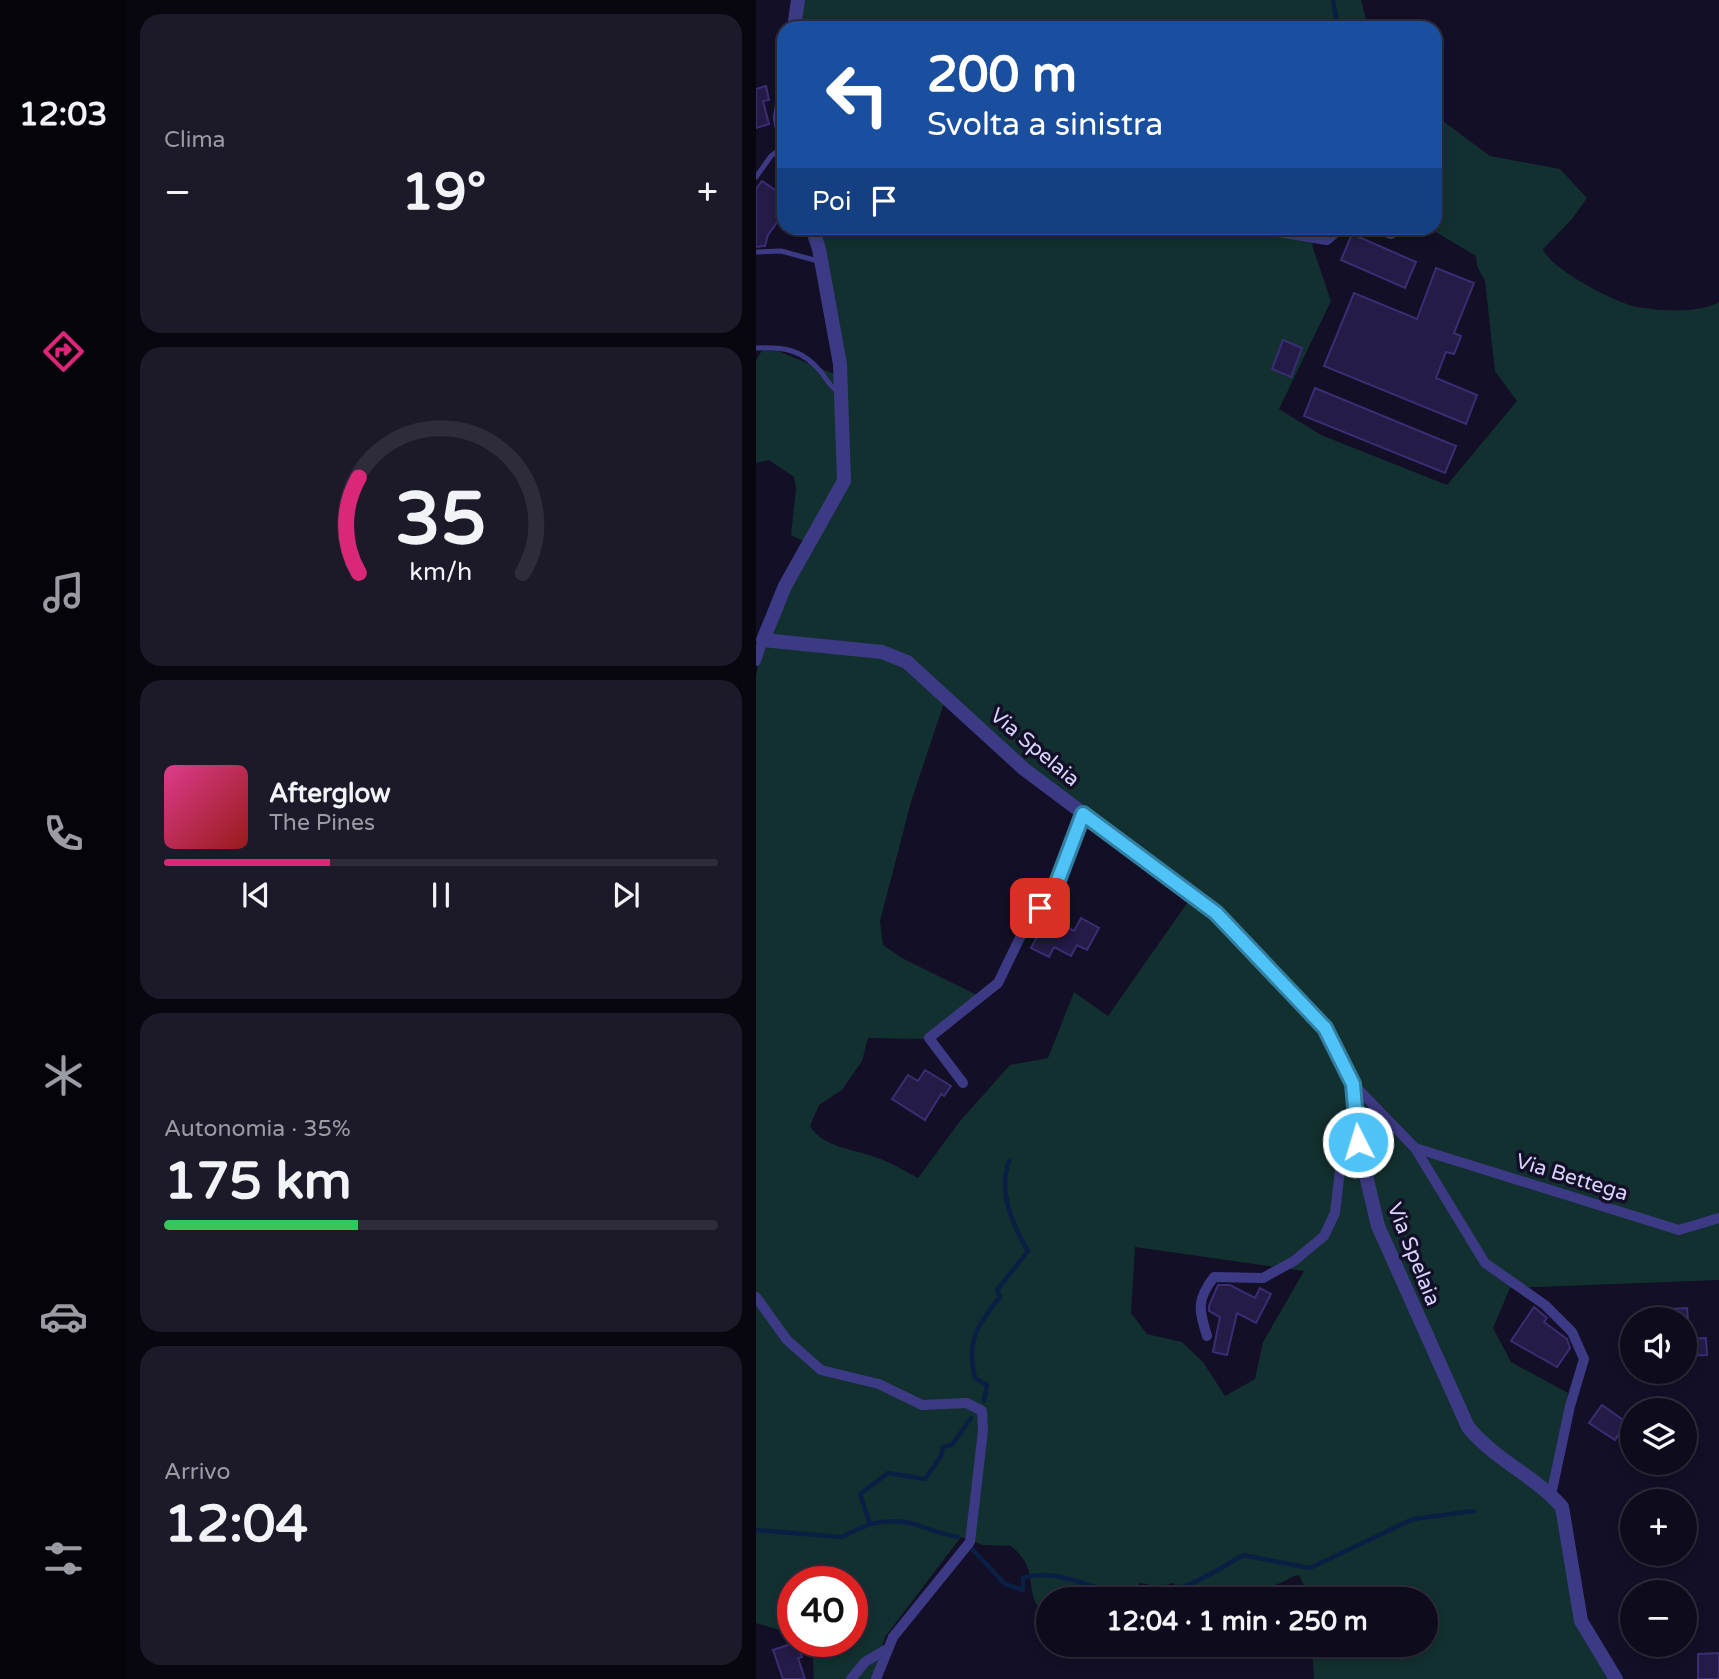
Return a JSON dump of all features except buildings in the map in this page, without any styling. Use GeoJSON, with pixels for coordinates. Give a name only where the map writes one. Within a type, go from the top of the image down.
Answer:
{"type":"FeatureCollection","features":[{"type":"Feature","properties":{"kind":"street"},"geometry":{"type":"LineString","coordinates":[[795,21],[798,0]]}},
{"type":"Feature","properties":{"kind":"street"},"geometry":{"type":"LineString","coordinates":[[756,661],[760,642],[785,586],[844,481],[840,364],[814,235]]}},
{"type":"Feature","properties":{"kind":"street"},"geometry":{"type":"LineString","coordinates":[[1297,235],[1327,240],[1333,235]]}},
{"type":"Feature","properties":{"kind":"street","name":"Via Spelaia"},"geometry":{"type":"LineString","coordinates":[[760,642],[882,652],[907,662],[1024,769],[1216,913],[1325,1028],[1353,1084],[1357,1131],[1367,1188],[1378,1226],[1458,1410],[1481,1443],[1551,1495],[1562,1507],[1581,1620],[1591,1643],[1616,1679]]}},
{"type":"Feature","properties":{"kind":"street"},"geometry":{"type":"LineString","coordinates":[[963,1083],[929,1038],[998,983],[1028,921],[1052,896],[1083,814]]}},
{"type":"Feature","properties":{"kind":"street","name":"Via Bettega"},"geometry":{"type":"LineString","coordinates":[[1353,1084],[1415,1148],[1485,1263],[1545,1305],[1572,1332],[1584,1359],[1570,1406],[1551,1495]]}},
{"type":"Feature","properties":{"kind":"street"},"geometry":{"type":"LineString","coordinates":[[1207,1336],[1201,1315],[1201,1294],[1214,1277],[1263,1278],[1294,1261],[1324,1236],[1335,1213],[1343,1144],[1357,1131]]}},
{"type":"Feature","properties":{"kind":"street","name":"Via Bettega"},"geometry":{"type":"LineString","coordinates":[[1415,1148],[1679,1230],[1719,1218]]}},
{"type":"Feature","properties":{"kind":"street"},"geometry":{"type":"LineString","coordinates":[[756,1297],[787,1340],[821,1370],[878,1384],[922,1405],[967,1403],[982,1411],[983,1431],[970,1542],[885,1650],[865,1662],[851,1679]]}},
{"type":"Feature","properties":{"kind":"street"},"geometry":{"type":"LineString","coordinates":[[876,1679],[885,1650]]}},
{"type":"Feature","properties":{"kind":"lane"},"geometry":{"type":"LineString","coordinates":[[756,177],[777,151]]}},
{"type":"Feature","properties":{"kind":"lane"},"geometry":{"type":"LineString","coordinates":[[756,252],[781,251],[821,261]]}},
{"type":"Feature","properties":{"kind":"lane"},"geometry":{"type":"LineString","coordinates":[[756,348],[784,348],[804,355],[831,388],[841,393]]}},
{"type":"Feature","properties":{"kind":"green space"},"geometry":{"type":"Polygon","coordinates":[[[793,0],[1361,0],[1366,21],[792,21],[793,0]]]}},
{"type":"Feature","properties":{"kind":"green space"},"geometry":{"type":"Polygon","coordinates":[[[1442,120],[1490,156],[1560,169],[1587,198],[1572,219],[1543,249],[1570,275],[1611,298],[1642,308],[1689,310],[1719,302],[1719,1280],[1510,1288],[1493,1328],[1511,1362],[1568,1393],[1547,1492],[1558,1502],[1578,1613],[1617,1679],[1314,1679],[1313,1657],[1438,1657],[1438,1587],[1304,1587],[1299,1575],[1274,1585],[1253,1587],[1179,1587],[1172,1583],[1161,1587],[1140,1583],[1136,1587],[1036,1587],[1036,1602],[1027,1565],[1014,1548],[983,1545],[961,1537],[885,1637],[880,1653],[880,1679],[814,1679],[813,1657],[868,1657],[868,1566],[777,1566],[777,1629],[756,1623],[756,676],[764,637],[809,544],[791,535],[796,489],[794,477],[769,460],[756,463],[756,361],[762,350],[778,351],[834,374],[827,290],[812,235],[1320,235],[1312,245],[1331,301],[1279,409],[1321,435],[1447,485],[1517,401],[1495,371],[1485,281],[1477,266],[1476,256],[1441,235],[1442,120]],[[946,697],[911,802],[880,921],[883,945],[902,958],[981,997],[923,1039],[868,1038],[862,1061],[842,1090],[819,1105],[810,1126],[831,1143],[883,1160],[918,1178],[960,1121],[1010,1065],[1048,1058],[1074,992],[1108,1016],[1190,899],[946,697]],[[1135,1247],[1131,1313],[1147,1334],[1182,1342],[1203,1362],[1225,1396],[1255,1379],[1263,1342],[1304,1271],[1135,1247]]]}},
{"type":"Feature","properties":{"kind":"waterway"},"geometry":{"type":"LineString","coordinates":[[1333,0],[1337,21]]}},
{"type":"Feature","properties":{"kind":"waterway"},"geometry":{"type":"LineString","coordinates":[[984,1401],[987,1385],[975,1378],[973,1344],[985,1316],[1000,1297],[997,1290],[1028,1251],[1008,1208],[1005,1184],[1009,1161]]}},
{"type":"Feature","properties":{"kind":"waterway"},"geometry":{"type":"LineString","coordinates":[[756,1530],[841,1537],[870,1524],[860,1494],[888,1473],[925,1479],[941,1456],[943,1447],[952,1445],[971,1418]]}},
{"type":"Feature","properties":{"kind":"waterway"},"geometry":{"type":"LineString","coordinates":[[973,1550],[1005,1584],[1023,1590],[1023,1578],[1050,1575],[1115,1594],[1141,1598],[1172,1592],[1243,1555],[1310,1568],[1413,1519],[1474,1511]]}},
{"type":"Feature","properties":{"kind":"waterway"},"geometry":{"type":"LineString","coordinates":[[870,1524],[906,1522],[958,1537]]}},
{"type":"Feature","properties":{"kind":"route"},"geometry":{"type":"LineString","coordinates":[[1040,908],[1052,896],[1083,814],[1216,913],[1325,1028],[1353,1084],[1358,1142]]}}]}
